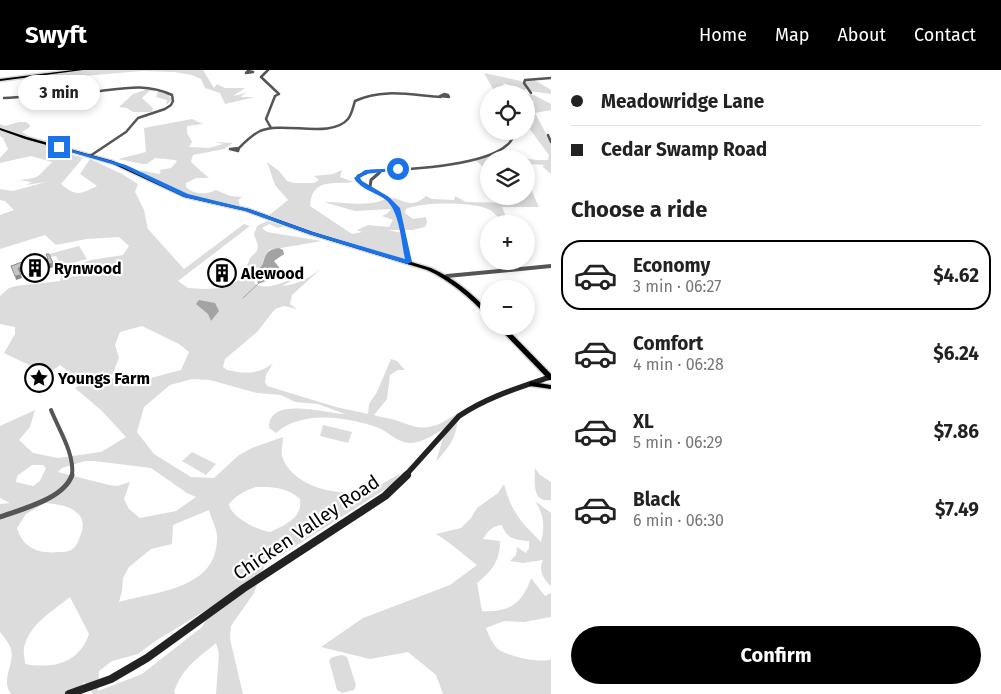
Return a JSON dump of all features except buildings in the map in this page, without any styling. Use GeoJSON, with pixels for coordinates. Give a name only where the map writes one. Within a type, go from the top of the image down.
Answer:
{"type":"FeatureCollection","features":[{"type":"Feature","properties":{"kind":"main road"},"geometry":{"type":"LineString","coordinates":[[0,80],[81,70]]}},
{"type":"Feature","properties":{"kind":"main road"},"geometry":{"type":"LineString","coordinates":[[0,129],[124,166],[186,196],[247,210],[311,233],[409,262],[447,276],[461,286],[480,305]]}},
{"type":"Feature","properties":{"kind":"main road"},"geometry":{"type":"LineString","coordinates":[[509,335],[551,378]]}},
{"type":"Feature","properties":{"kind":"main road","name":"Chicken Valley Road"},"geometry":{"type":"LineString","coordinates":[[69,694],[83,691],[111,679],[147,658],[244,588],[386,496],[413,469],[458,416],[467,410],[494,397],[551,378]]}},
{"type":"Feature","properties":{"kind":"main road"},"geometry":{"type":"LineString","coordinates":[[532,384],[551,387]]}},
{"type":"Feature","properties":{"kind":"street"},"geometry":{"type":"LineString","coordinates":[[268,70],[261,77],[279,94],[275,96],[266,120],[271,128]]}},
{"type":"Feature","properties":{"kind":"street"},"geometry":{"type":"LineString","coordinates":[[527,85],[524,80],[551,78]]}},
{"type":"Feature","properties":{"kind":"street"},"geometry":{"type":"LineString","coordinates":[[4,98],[87,93],[134,86],[160,89],[172,95],[173,101],[170,107],[138,118],[126,132],[90,156]]}},
{"type":"Feature","properties":{"kind":"street"},"geometry":{"type":"LineString","coordinates":[[239,148],[251,135],[271,128],[320,128],[339,125],[349,118],[356,101],[372,95],[441,97]]}},
{"type":"Feature","properties":{"kind":"street"},"geometry":{"type":"LineString","coordinates":[[548,135],[551,142]]}},
{"type":"Feature","properties":{"kind":"street"},"geometry":{"type":"LineString","coordinates":[[409,262],[397,208],[387,198],[359,182],[357,180],[358,176],[365,172],[475,160],[503,148],[513,140]]}},
{"type":"Feature","properties":{"kind":"street"},"geometry":{"type":"LineString","coordinates":[[370,188],[371,180],[381,171]]}},
{"type":"Feature","properties":{"kind":"street"},"geometry":{"type":"LineString","coordinates":[[447,276],[551,266]]}},
{"type":"Feature","properties":{"kind":"street"},"geometry":{"type":"LineString","coordinates":[[0,517],[57,494],[66,487],[72,478],[72,463],[51,410]]}},
{"type":"Feature","properties":{"kind":"shaded area"},"geometry":{"type":"Polygon","coordinates":[[[81,70],[203,70],[214,88],[217,84],[225,88],[245,88],[233,96],[246,93],[240,97],[255,97],[225,104],[220,93],[205,88],[201,79],[192,75],[174,72],[142,71],[83,76],[70,83],[64,82],[66,78],[64,77],[22,77],[81,70]]]}},
{"type":"Feature","properties":{"kind":"shaded area"},"geometry":{"type":"Polygon","coordinates":[[[484,73],[521,81],[525,85],[508,85],[503,83],[504,85],[491,85],[484,73]]]}},
{"type":"Feature","properties":{"kind":"shaded area"},"geometry":{"type":"Polygon","coordinates":[[[533,79],[551,90],[551,94],[535,92],[535,85],[526,85],[524,81],[533,79]]]}},
{"type":"Feature","properties":{"kind":"shaded area"},"geometry":{"type":"Polygon","coordinates":[[[151,88],[167,93],[172,100],[166,105],[167,100],[156,97],[158,91],[149,91],[142,98],[153,108],[152,112],[133,112],[127,108],[119,107],[133,94],[151,88]]]}},
{"type":"Feature","properties":{"kind":"shaded area"},"geometry":{"type":"Polygon","coordinates":[[[535,96],[551,104],[551,110],[535,113],[535,96]]]}},
{"type":"Feature","properties":{"kind":"shaded area"},"geometry":{"type":"Polygon","coordinates":[[[535,113],[551,143],[551,174],[542,166],[546,165],[535,164],[535,160],[548,160],[549,155],[535,136],[535,113]]]}},
{"type":"Feature","properties":{"kind":"shaded area"},"geometry":{"type":"Polygon","coordinates":[[[192,119],[203,124],[187,126],[187,133],[192,142],[189,147],[209,148],[223,144],[215,142],[233,143],[224,149],[193,155],[192,163],[209,178],[196,178],[186,183],[186,187],[197,193],[208,193],[216,190],[230,196],[242,197],[238,200],[240,206],[190,196],[148,177],[139,170],[159,174],[161,172],[159,170],[171,168],[177,161],[175,160],[155,158],[147,164],[143,164],[118,159],[146,152],[144,128],[192,119]]]}},
{"type":"Feature","properties":{"kind":"shaded area"},"geometry":{"type":"Polygon","coordinates":[[[26,122],[30,125],[30,127],[22,132],[35,141],[0,129],[0,124],[5,126],[26,122]]]}},
{"type":"Feature","properties":{"kind":"shaded area"},"geometry":{"type":"Polygon","coordinates":[[[0,131],[83,158],[61,184],[71,191],[79,193],[97,186],[80,174],[90,159],[138,184],[135,192],[144,210],[148,229],[184,269],[244,224],[250,226],[178,281],[188,288],[225,288],[242,278],[250,258],[257,251],[258,246],[254,234],[257,226],[267,221],[284,226],[278,228],[269,224],[262,228],[267,232],[322,241],[269,250],[267,252],[254,278],[255,284],[260,286],[277,285],[298,277],[282,286],[293,284],[322,268],[292,295],[290,304],[297,309],[284,306],[275,309],[257,332],[225,359],[223,367],[227,370],[257,372],[273,363],[266,375],[265,382],[267,386],[336,407],[368,414],[369,404],[377,392],[391,359],[397,361],[405,370],[398,370],[390,375],[387,399],[374,415],[423,428],[442,423],[458,413],[453,439],[436,462],[446,428],[415,443],[401,441],[385,431],[364,423],[338,418],[311,418],[298,421],[276,433],[269,428],[271,418],[278,412],[288,409],[345,414],[318,404],[295,402],[281,395],[257,393],[210,380],[192,379],[170,385],[144,407],[137,432],[154,454],[191,477],[214,478],[239,455],[252,448],[283,437],[282,456],[287,466],[303,481],[325,490],[348,493],[369,490],[401,473],[392,485],[264,566],[254,593],[231,626],[230,639],[243,694],[216,694],[219,654],[216,643],[196,659],[181,676],[174,692],[175,694],[93,694],[84,682],[80,694],[11,694],[8,688],[7,677],[12,655],[8,642],[0,632],[0,504],[10,503],[0,498],[0,426],[35,410],[30,427],[19,440],[33,453],[58,458],[101,452],[126,437],[101,410],[75,388],[83,383],[60,365],[48,374],[4,353],[15,334],[15,327],[0,324],[0,296],[9,288],[16,286],[60,281],[64,269],[91,260],[123,255],[129,246],[119,237],[87,239],[56,245],[45,235],[0,249],[0,215],[14,210],[5,201],[0,200],[0,189],[13,191],[46,182],[26,185],[32,182],[18,180],[38,176],[52,162],[31,156],[0,163],[0,158],[8,149],[3,138],[0,136],[0,131]],[[142,326],[120,332],[115,345],[119,358],[111,378],[143,380],[181,370],[189,352],[179,344],[142,326]],[[85,461],[62,468],[58,472],[109,485],[117,486],[130,482],[124,499],[129,509],[140,518],[176,511],[196,497],[187,493],[151,468],[85,461]],[[32,465],[17,476],[16,482],[33,486],[40,481],[46,468],[43,465],[32,465]],[[256,487],[248,490],[229,504],[234,514],[259,529],[270,532],[292,520],[299,511],[300,499],[290,492],[280,488],[268,487],[256,487]],[[45,503],[26,514],[17,528],[23,541],[33,549],[45,552],[66,552],[73,549],[76,545],[83,526],[82,519],[73,510],[45,503]],[[209,510],[173,525],[172,544],[151,549],[129,567],[123,578],[119,602],[183,585],[197,577],[208,567],[215,553],[217,535],[209,510]],[[70,597],[42,619],[27,639],[24,648],[25,664],[46,666],[64,662],[79,652],[85,644],[89,634],[70,597]],[[216,604],[154,642],[138,654],[112,661],[99,671],[98,691],[142,674],[202,627],[216,604]]]}},
{"type":"Feature","properties":{"kind":"shaded area"},"geometry":{"type":"Polygon","coordinates":[[[267,162],[279,171],[287,181],[294,183],[314,183],[319,180],[314,176],[333,174],[342,170],[340,177],[354,182],[331,183],[319,186],[315,190],[310,206],[352,234],[362,232],[357,230],[368,225],[389,227],[393,220],[382,216],[391,209],[355,211],[324,202],[365,204],[394,198],[410,203],[426,196],[432,199],[454,200],[455,196],[466,202],[480,202],[480,205],[535,205],[535,198],[539,207],[502,207],[505,215],[496,215],[488,209],[477,206],[457,204],[423,205],[406,209],[405,213],[413,219],[426,217],[427,222],[425,227],[412,230],[387,230],[403,233],[409,263],[267,217],[288,200],[275,185],[267,162]]]}},
{"type":"Feature","properties":{"kind":"shaded area"},"geometry":{"type":"Polygon","coordinates":[[[79,246],[87,259],[61,266],[56,256],[51,257],[49,254],[79,246]]]}},
{"type":"Feature","properties":{"kind":"shaded area"},"geometry":{"type":"Polygon","coordinates":[[[279,248],[283,250],[284,254],[274,261],[282,271],[274,278],[258,284],[256,273],[266,254],[279,248]]]}},
{"type":"Feature","properties":{"kind":"shaded area"},"geometry":{"type":"Polygon","coordinates":[[[199,300],[215,303],[219,311],[211,321],[208,314],[196,304],[199,300]]]}},
{"type":"Feature","properties":{"kind":"shaded area"},"geometry":{"type":"Polygon","coordinates":[[[323,425],[352,432],[348,443],[320,436],[323,425]]]}},
{"type":"Feature","properties":{"kind":"shaded area"},"geometry":{"type":"Polygon","coordinates":[[[192,452],[216,464],[206,475],[182,461],[192,452]]]}},
{"type":"Feature","properties":{"kind":"shaded area"},"geometry":{"type":"Polygon","coordinates":[[[535,468],[540,475],[551,482],[551,500],[545,500],[537,495],[535,468]]]}},
{"type":"Feature","properties":{"kind":"shaded area"},"geometry":{"type":"Polygon","coordinates":[[[504,484],[514,510],[527,528],[541,542],[543,521],[535,501],[551,513],[551,586],[542,574],[543,560],[523,563],[510,561],[516,555],[517,547],[526,553],[529,548],[529,541],[509,536],[502,525],[496,526],[483,539],[500,541],[500,548],[494,565],[477,583],[482,611],[500,610],[514,605],[524,594],[531,578],[545,596],[551,593],[551,617],[524,622],[504,621],[486,628],[494,644],[502,652],[532,660],[551,659],[551,694],[443,694],[436,675],[408,652],[370,659],[321,647],[363,618],[450,585],[477,565],[436,534],[461,528],[471,518],[477,508],[498,493],[504,484]]]}},
{"type":"Feature","properties":{"kind":"shaded area"},"geometry":{"type":"Polygon","coordinates":[[[342,655],[347,657],[356,685],[354,690],[342,693],[337,690],[329,660],[342,655]]]}},
{"type":"Feature","properties":{"kind":"waterway"},"geometry":{"type":"LineString","coordinates":[[243,298],[258,284]]}},
{"type":"Feature","properties":{"kind":"place","name":"Rynwood"},"geometry":{"type":"Point","coordinates":[35,268]}},
{"type":"Feature","properties":{"kind":"place","name":"Alewood"},"geometry":{"type":"Point","coordinates":[222,273]}},
{"type":"Feature","properties":{"kind":"place","name":"Youngs Farm"},"geometry":{"type":"Point","coordinates":[39,378]}},
{"type":"Feature","properties":{"kind":"route"},"geometry":{"type":"LineString","coordinates":[[59,147],[124,166],[186,196],[247,210],[311,233],[409,262],[397,208],[387,198],[357,180],[361,173],[398,169]]}}]}
